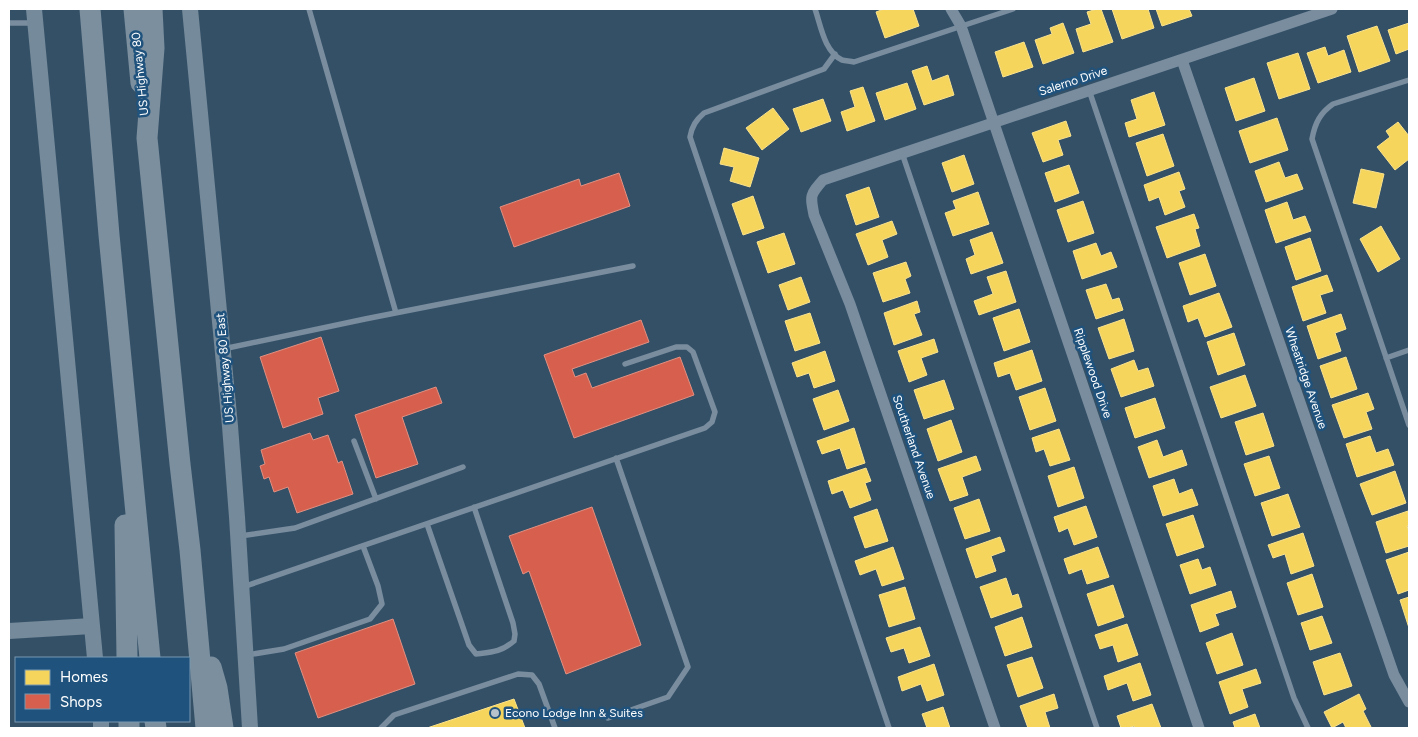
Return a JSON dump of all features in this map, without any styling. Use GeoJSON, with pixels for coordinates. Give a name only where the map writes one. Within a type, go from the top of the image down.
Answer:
{"type":"FeatureCollection","features":[{"type":"Feature","properties":{"kind":"highway"},"geometry":{"type":"LineString","coordinates":[[90,9],[109,235],[150,657]]}},
{"type":"Feature","properties":{"kind":"highway","name":"US Highway 80"},"geometry":{"type":"LineString","coordinates":[[134,9],[147,138]]}},
{"type":"Feature","properties":{"kind":"highway"},"geometry":{"type":"LineString","coordinates":[[152,9],[154,48],[147,138],[197,622],[206,728]]}},
{"type":"Feature","properties":{"kind":"highway"},"geometry":{"type":"LineString","coordinates":[[127,657],[124,527],[132,468]]}},
{"type":"Feature","properties":{"kind":"highway"},"geometry":{"type":"LineString","coordinates":[[197,622],[217,688],[224,728]]}},
{"type":"Feature","properties":{"kind":"main road","name":"US Highway 80 East"},"geometry":{"type":"LineString","coordinates":[[190,9],[223,349],[238,536],[250,728]]}},
{"type":"Feature","properties":{"kind":"main road"},"geometry":{"type":"LineString","coordinates":[[34,16],[95,657]]}},
{"type":"Feature","properties":{"kind":"main road"},"geometry":{"type":"LineString","coordinates":[[9,631],[92,626]]}},
{"type":"Feature","properties":{"kind":"street","name":"Ripplewood Drive"},"geometry":{"type":"LineString","coordinates":[[951,9],[961,26],[1199,728]]}},
{"type":"Feature","properties":{"kind":"street","name":"Salerno Drive"},"geometry":{"type":"LineString","coordinates":[[824,180],[993,121],[1332,9]]}},
{"type":"Feature","properties":{"kind":"street","name":"Wheatridge Avenue"},"geometry":{"type":"LineString","coordinates":[[1182,60],[1394,675],[1409,702]]}},
{"type":"Feature","properties":{"kind":"street","name":"Southerland Avenue"},"geometry":{"type":"LineString","coordinates":[[824,180],[812,193],[811,201],[814,215],[850,304],[995,728]]}},
{"type":"Feature","properties":{"kind":"lane"},"geometry":{"type":"LineString","coordinates":[[308,9],[396,313]]}},
{"type":"Feature","properties":{"kind":"lane"},"geometry":{"type":"LineString","coordinates":[[815,9],[827,45],[843,60],[854,62],[1013,9]]}},
{"type":"Feature","properties":{"kind":"lane"},"geometry":{"type":"LineString","coordinates":[[9,23],[34,16]]}},
{"type":"Feature","properties":{"kind":"lane"},"geometry":{"type":"LineString","coordinates":[[835,54],[824,70],[704,113],[692,127],[690,136],[889,728]]}},
{"type":"Feature","properties":{"kind":"lane"},"geometry":{"type":"LineString","coordinates":[[1409,80],[1334,104],[1324,110],[1313,131],[1312,139],[1409,425]]}},
{"type":"Feature","properties":{"kind":"lane"},"geometry":{"type":"LineString","coordinates":[[1089,90],[1294,698],[1308,728]]}},
{"type":"Feature","properties":{"kind":"lane"},"geometry":{"type":"LineString","coordinates":[[902,153],[1097,728]]}},
{"type":"Feature","properties":{"kind":"lane"},"geometry":{"type":"LineString","coordinates":[[223,349],[633,266]]}},
{"type":"Feature","properties":{"kind":"lane"},"geometry":{"type":"LineString","coordinates":[[241,588],[705,428],[712,422],[715,412],[693,352],[687,347],[676,348],[625,364]]}},
{"type":"Feature","properties":{"kind":"lane"},"geometry":{"type":"LineString","coordinates":[[1386,358],[1409,350]]}},
{"type":"Feature","properties":{"kind":"lane"},"geometry":{"type":"LineString","coordinates":[[354,441],[376,499]]}},
{"type":"Feature","properties":{"kind":"lane"},"geometry":{"type":"LineString","coordinates":[[608,718],[668,697],[688,667],[616,458]]}},
{"type":"Feature","properties":{"kind":"lane"},"geometry":{"type":"LineString","coordinates":[[238,536],[294,528],[463,467]]}},
{"type":"Feature","properties":{"kind":"lane"},"geometry":{"type":"LineString","coordinates":[[427,524],[468,644],[476,654],[505,648],[514,641],[513,623],[474,507]]}},
{"type":"Feature","properties":{"kind":"lane"},"geometry":{"type":"LineString","coordinates":[[245,655],[284,649],[370,619],[382,604],[378,586],[363,546]]}},
{"type":"Feature","properties":{"kind":"lane"},"geometry":{"type":"LineString","coordinates":[[381,728],[394,715],[518,674],[532,676],[539,684],[555,728]]}},
{"type":"Feature","properties":{"kind":"building: Homes"},"geometry":{"type":"Polygon","coordinates":[[[884,9],[913,9],[919,26],[885,38],[876,12],[884,9]]]}},
{"type":"Feature","properties":{"kind":"building: Homes"},"geometry":{"type":"Polygon","coordinates":[[[1101,9],[1113,42],[1083,52],[1076,29],[1091,24],[1087,12],[1101,9]]]}},
{"type":"Feature","properties":{"kind":"building: Homes"},"geometry":{"type":"Polygon","coordinates":[[[1112,9],[1148,9],[1154,28],[1122,39],[1112,9]]]}},
{"type":"Feature","properties":{"kind":"building: Homes"},"geometry":{"type":"Polygon","coordinates":[[[1156,9],[1189,9],[1192,16],[1162,26],[1156,9]]]}},
{"type":"Feature","properties":{"kind":"building: Homes"},"geometry":{"type":"Polygon","coordinates":[[[1063,23],[1074,53],[1043,64],[1035,40],[1052,34],[1050,28],[1063,23]]]}},
{"type":"Feature","properties":{"kind":"building: Homes"},"geometry":{"type":"Polygon","coordinates":[[[1409,23],[1409,49],[1396,54],[1388,30],[1409,23]]]}},
{"type":"Feature","properties":{"kind":"building: Homes"},"geometry":{"type":"Polygon","coordinates":[[[1377,26],[1390,61],[1359,72],[1347,36],[1377,26]]]}},
{"type":"Feature","properties":{"kind":"building: Homes"},"geometry":{"type":"Polygon","coordinates":[[[1024,42],[1033,67],[1003,77],[995,52],[1024,42]]]}},
{"type":"Feature","properties":{"kind":"building: Homes"},"geometry":{"type":"Polygon","coordinates":[[[1325,47],[1328,56],[1344,50],[1351,72],[1318,83],[1307,53],[1325,47]]]}},
{"type":"Feature","properties":{"kind":"building: Homes"},"geometry":{"type":"Polygon","coordinates":[[[1298,53],[1310,89],[1279,99],[1267,63],[1298,53]]]}},
{"type":"Feature","properties":{"kind":"building: Homes"},"geometry":{"type":"Polygon","coordinates":[[[927,66],[932,81],[948,75],[954,95],[924,105],[912,71],[927,66]]]}},
{"type":"Feature","properties":{"kind":"building: Homes"},"geometry":{"type":"Polygon","coordinates":[[[1254,78],[1265,111],[1236,121],[1225,88],[1254,78]]]}},
{"type":"Feature","properties":{"kind":"building: Homes"},"geometry":{"type":"Polygon","coordinates":[[[907,83],[916,109],[885,120],[876,93],[907,83]]]}},
{"type":"Feature","properties":{"kind":"building: Homes"},"geometry":{"type":"Polygon","coordinates":[[[863,87],[875,121],[847,131],[841,112],[855,107],[850,91],[863,87]]]}},
{"type":"Feature","properties":{"kind":"building: Homes"},"geometry":{"type":"Polygon","coordinates":[[[1154,92],[1165,125],[1129,137],[1125,123],[1137,119],[1131,100],[1154,92]]]}},
{"type":"Feature","properties":{"kind":"building: Homes"},"geometry":{"type":"Polygon","coordinates":[[[823,99],[831,121],[801,132],[793,109],[823,99]]]}},
{"type":"Feature","properties":{"kind":"building: Homes"},"geometry":{"type":"Polygon","coordinates":[[[773,108],[789,129],[762,150],[746,128],[773,108]]]}},
{"type":"Feature","properties":{"kind":"building: Homes"},"geometry":{"type":"Polygon","coordinates":[[[1277,118],[1288,150],[1250,163],[1239,131],[1277,118]]]}},
{"type":"Feature","properties":{"kind":"building: Homes"},"geometry":{"type":"Polygon","coordinates":[[[1066,121],[1071,136],[1058,140],[1063,155],[1043,162],[1032,133],[1066,121]]]}},
{"type":"Feature","properties":{"kind":"building: Homes"},"geometry":{"type":"Polygon","coordinates":[[[1398,122],[1409,136],[1409,159],[1395,170],[1377,147],[1390,137],[1386,131],[1398,122]]]}},
{"type":"Feature","properties":{"kind":"building: Homes"},"geometry":{"type":"Polygon","coordinates":[[[1163,134],[1174,166],[1147,176],[1136,143],[1163,134]]]}},
{"type":"Feature","properties":{"kind":"building: Homes"},"geometry":{"type":"Polygon","coordinates":[[[724,148],[759,158],[750,187],[730,181],[734,167],[720,164],[724,148]]]}},
{"type":"Feature","properties":{"kind":"building: Homes"},"geometry":{"type":"Polygon","coordinates":[[[964,155],[974,184],[952,192],[942,163],[964,155]]]}},
{"type":"Feature","properties":{"kind":"building: Homes"},"geometry":{"type":"Polygon","coordinates":[[[1279,162],[1285,178],[1297,174],[1303,189],[1266,202],[1255,171],[1279,162]]]}},
{"type":"Feature","properties":{"kind":"building: Homes"},"geometry":{"type":"Polygon","coordinates":[[[1069,165],[1079,193],[1055,202],[1045,173],[1069,165]]]}},
{"type":"Feature","properties":{"kind":"building: Homes"},"geometry":{"type":"Polygon","coordinates":[[[1361,169],[1384,174],[1376,208],[1353,203],[1361,169]]]}},
{"type":"Feature","properties":{"kind":"building: Homes"},"geometry":{"type":"Polygon","coordinates":[[[1179,172],[1185,189],[1179,191],[1185,207],[1165,215],[1159,197],[1149,201],[1144,185],[1179,172]]]}},
{"type":"Feature","properties":{"kind":"building: Homes"},"geometry":{"type":"Polygon","coordinates":[[[869,187],[879,217],[856,225],[846,195],[869,187]]]}},
{"type":"Feature","properties":{"kind":"building: Homes"},"geometry":{"type":"Polygon","coordinates":[[[978,192],[989,224],[953,236],[945,213],[956,209],[953,201],[978,192]]]}},
{"type":"Feature","properties":{"kind":"building: Homes"},"geometry":{"type":"Polygon","coordinates":[[[753,196],[764,228],[743,235],[732,204],[753,196]]]}},
{"type":"Feature","properties":{"kind":"building: Homes"},"geometry":{"type":"Polygon","coordinates":[[[1083,201],[1094,233],[1068,242],[1057,210],[1083,201]]]}},
{"type":"Feature","properties":{"kind":"building: Homes"},"geometry":{"type":"Polygon","coordinates":[[[1287,202],[1293,220],[1305,216],[1311,231],[1276,243],[1265,210],[1287,202]]]}},
{"type":"Feature","properties":{"kind":"building: Homes"},"geometry":{"type":"Polygon","coordinates":[[[1194,214],[1199,228],[1195,229],[1200,246],[1167,258],[1156,227],[1194,214]]]}},
{"type":"Feature","properties":{"kind":"building: Homes"},"geometry":{"type":"Polygon","coordinates":[[[892,221],[897,234],[882,240],[888,257],[868,265],[856,234],[892,221]]]}},
{"type":"Feature","properties":{"kind":"building: Homes"},"geometry":{"type":"Polygon","coordinates":[[[1381,226],[1400,259],[1378,272],[1360,239],[1381,226]]]}},
{"type":"Feature","properties":{"kind":"building: Homes"},"geometry":{"type":"Polygon","coordinates":[[[992,232],[1003,263],[971,274],[966,259],[975,255],[970,240],[992,232]]]}},
{"type":"Feature","properties":{"kind":"building: Homes"},"geometry":{"type":"Polygon","coordinates":[[[784,233],[795,264],[768,273],[757,242],[784,233]]]}},
{"type":"Feature","properties":{"kind":"building: Homes"},"geometry":{"type":"Polygon","coordinates":[[[1310,238],[1321,271],[1296,280],[1285,247],[1310,238]]]}},
{"type":"Feature","properties":{"kind":"building: Homes"},"geometry":{"type":"Polygon","coordinates":[[[1096,243],[1101,256],[1111,252],[1117,267],[1082,279],[1073,251],[1096,243]]]}},
{"type":"Feature","properties":{"kind":"building: Homes"},"geometry":{"type":"Polygon","coordinates":[[[1205,254],[1216,286],[1190,295],[1179,263],[1205,254]]]}},
{"type":"Feature","properties":{"kind":"building: Homes"},"geometry":{"type":"Polygon","coordinates":[[[906,262],[911,276],[905,279],[910,293],[883,302],[873,273],[906,262]]]}},
{"type":"Feature","properties":{"kind":"building: Homes"},"geometry":{"type":"Polygon","coordinates":[[[1006,271],[1016,302],[979,315],[974,301],[993,294],[987,277],[1006,271]]]}},
{"type":"Feature","properties":{"kind":"building: Homes"},"geometry":{"type":"Polygon","coordinates":[[[1327,275],[1333,291],[1320,295],[1326,313],[1303,321],[1292,287],[1327,275]]]}},
{"type":"Feature","properties":{"kind":"building: Homes"},"geometry":{"type":"Polygon","coordinates":[[[801,277],[810,302],[788,310],[779,285],[801,277]]]}},
{"type":"Feature","properties":{"kind":"building: Homes"},"geometry":{"type":"Polygon","coordinates":[[[1106,284],[1112,300],[1119,298],[1123,310],[1096,319],[1086,290],[1106,284]]]}},
{"type":"Feature","properties":{"kind":"building: Homes"},"geometry":{"type":"Polygon","coordinates":[[[1219,293],[1232,327],[1205,337],[1198,318],[1188,322],[1183,306],[1219,293]]]}},
{"type":"Feature","properties":{"kind":"building: Homes"},"geometry":{"type":"Polygon","coordinates":[[[917,301],[920,312],[914,314],[922,335],[894,345],[884,313],[917,301]]]}},
{"type":"Feature","properties":{"kind":"building: Homes"},"geometry":{"type":"Polygon","coordinates":[[[1019,309],[1030,342],[1004,351],[993,318],[1019,309]]]}},
{"type":"Feature","properties":{"kind":"building: Homes"},"geometry":{"type":"Polygon","coordinates":[[[810,313],[820,343],[795,351],[785,321],[810,313]]]}},
{"type":"Feature","properties":{"kind":"building: Homes"},"geometry":{"type":"Polygon","coordinates":[[[1341,314],[1346,329],[1335,333],[1341,351],[1318,359],[1307,326],[1341,314]]]}},
{"type":"Feature","properties":{"kind":"building: Homes"},"geometry":{"type":"Polygon","coordinates":[[[1124,319],[1134,351],[1109,359],[1098,328],[1124,319]]]}},
{"type":"Feature","properties":{"kind":"building: Homes"},"geometry":{"type":"Polygon","coordinates":[[[1234,333],[1245,365],[1218,375],[1207,342],[1234,333]]]}},
{"type":"Feature","properties":{"kind":"building: Homes"},"geometry":{"type":"Polygon","coordinates":[[[934,339],[938,352],[921,358],[927,375],[909,382],[898,351],[934,339]]]}},
{"type":"Feature","properties":{"kind":"building: Homes"},"geometry":{"type":"Polygon","coordinates":[[[1032,350],[1042,381],[1016,390],[1010,373],[998,377],[994,363],[1032,350]]]}},
{"type":"Feature","properties":{"kind":"building: Homes"},"geometry":{"type":"Polygon","coordinates":[[[825,351],[835,381],[814,388],[809,373],[797,377],[792,363],[825,351]]]}},
{"type":"Feature","properties":{"kind":"building: Homes"},"geometry":{"type":"Polygon","coordinates":[[[1346,357],[1357,389],[1331,398],[1320,366],[1346,357]]]}},
{"type":"Feature","properties":{"kind":"building: Homes"},"geometry":{"type":"Polygon","coordinates":[[[1134,360],[1138,371],[1148,368],[1154,386],[1121,397],[1111,369],[1134,360]]]}},
{"type":"Feature","properties":{"kind":"building: Homes"},"geometry":{"type":"Polygon","coordinates":[[[1245,375],[1256,406],[1221,418],[1210,387],[1245,375]]]}},
{"type":"Feature","properties":{"kind":"building: Homes"},"geometry":{"type":"Polygon","coordinates":[[[944,380],[954,409],[924,419],[914,390],[944,380]]]}},
{"type":"Feature","properties":{"kind":"building: Homes"},"geometry":{"type":"Polygon","coordinates":[[[1045,388],[1056,421],[1030,430],[1019,397],[1045,388]]]}},
{"type":"Feature","properties":{"kind":"building: Homes"},"geometry":{"type":"Polygon","coordinates":[[[838,390],[849,421],[824,430],[813,399],[838,390]]]}},
{"type":"Feature","properties":{"kind":"building: Homes"},"geometry":{"type":"Polygon","coordinates":[[[1368,393],[1374,409],[1366,412],[1372,429],[1344,438],[1332,405],[1368,393]]]}},
{"type":"Feature","properties":{"kind":"building: Homes"},"geometry":{"type":"Polygon","coordinates":[[[1155,398],[1165,428],[1135,438],[1125,408],[1155,398]]]}},
{"type":"Feature","properties":{"kind":"building: Homes"},"geometry":{"type":"Polygon","coordinates":[[[1263,413],[1274,446],[1246,455],[1235,422],[1263,413]]]}},
{"type":"Feature","properties":{"kind":"building: Homes"},"geometry":{"type":"Polygon","coordinates":[[[951,420],[962,452],[938,461],[927,429],[951,420]]]}},
{"type":"Feature","properties":{"kind":"building: Homes"},"geometry":{"type":"Polygon","coordinates":[[[854,428],[865,463],[847,469],[840,448],[822,454],[817,441],[854,428]]]}},
{"type":"Feature","properties":{"kind":"building: Homes"},"geometry":{"type":"Polygon","coordinates":[[[1059,429],[1070,460],[1050,466],[1044,449],[1036,452],[1032,438],[1059,429]]]}},
{"type":"Feature","properties":{"kind":"building: Homes"},"geometry":{"type":"Polygon","coordinates":[[[1370,436],[1376,453],[1388,449],[1394,465],[1357,477],[1346,444],[1370,436]]]}},
{"type":"Feature","properties":{"kind":"building: Homes"},"geometry":{"type":"Polygon","coordinates":[[[1157,440],[1163,457],[1182,450],[1187,465],[1149,478],[1138,447],[1157,440]]]}},
{"type":"Feature","properties":{"kind":"building: Homes"},"geometry":{"type":"Polygon","coordinates":[[[976,456],[981,470],[962,477],[968,495],[950,501],[938,469],[976,456]]]}},
{"type":"Feature","properties":{"kind":"building: Homes"},"geometry":{"type":"Polygon","coordinates":[[[1269,456],[1280,488],[1255,496],[1244,464],[1269,456]]]}},
{"type":"Feature","properties":{"kind":"building: Homes"},"geometry":{"type":"Polygon","coordinates":[[[1074,467],[1084,498],[1058,507],[1048,476],[1074,467]]]}},
{"type":"Feature","properties":{"kind":"building: Homes"},"geometry":{"type":"Polygon","coordinates":[[[866,468],[871,481],[865,483],[871,500],[850,508],[843,490],[832,494],[828,481],[866,468]]]}},
{"type":"Feature","properties":{"kind":"building: Homes"},"geometry":{"type":"Polygon","coordinates":[[[1395,471],[1406,503],[1372,515],[1360,484],[1395,471]]]}},
{"type":"Feature","properties":{"kind":"building: Homes"},"geometry":{"type":"Polygon","coordinates":[[[1174,479],[1179,494],[1192,489],[1198,505],[1163,516],[1153,486],[1174,479]]]}},
{"type":"Feature","properties":{"kind":"building: Homes"},"geometry":{"type":"Polygon","coordinates":[[[1288,494],[1300,527],[1272,536],[1261,503],[1288,494]]]}},
{"type":"Feature","properties":{"kind":"building: Homes"},"geometry":{"type":"Polygon","coordinates":[[[979,499],[990,531],[965,539],[954,508],[979,499]]]}},
{"type":"Feature","properties":{"kind":"building: Homes"},"geometry":{"type":"Polygon","coordinates":[[[1086,506],[1097,537],[1074,545],[1068,528],[1059,532],[1054,517],[1086,506]]]}},
{"type":"Feature","properties":{"kind":"building: Homes"},"geometry":{"type":"Polygon","coordinates":[[[877,509],[888,541],[865,548],[854,517],[877,509]]]}},
{"type":"Feature","properties":{"kind":"building: Homes"},"geometry":{"type":"Polygon","coordinates":[[[1408,511],[1409,546],[1386,553],[1376,522],[1408,511]]]}},
{"type":"Feature","properties":{"kind":"building: Homes"},"geometry":{"type":"Polygon","coordinates":[[[1193,515],[1204,547],[1177,556],[1166,524],[1193,515]]]}},
{"type":"Feature","properties":{"kind":"building: Homes"},"geometry":{"type":"Polygon","coordinates":[[[1303,533],[1314,566],[1291,574],[1285,554],[1273,558],[1268,545],[1303,533]]]}},
{"type":"Feature","properties":{"kind":"building: Homes"},"geometry":{"type":"Polygon","coordinates":[[[1000,537],[1005,551],[991,556],[996,571],[976,578],[966,549],[1000,537]]]}},
{"type":"Feature","properties":{"kind":"building: Homes"},"geometry":{"type":"Polygon","coordinates":[[[893,547],[904,579],[882,586],[876,569],[860,575],[855,561],[893,547]]]}},
{"type":"Feature","properties":{"kind":"building: Homes"},"geometry":{"type":"Polygon","coordinates":[[[1098,547],[1109,577],[1087,584],[1082,569],[1069,574],[1064,559],[1098,547]]]}},
{"type":"Feature","properties":{"kind":"building: Homes"},"geometry":{"type":"Polygon","coordinates":[[[1409,552],[1409,590],[1398,594],[1386,560],[1409,552]]]}},
{"type":"Feature","properties":{"kind":"building: Homes"},"geometry":{"type":"Polygon","coordinates":[[[1198,559],[1202,570],[1210,567],[1216,585],[1190,594],[1180,565],[1198,559]]]}},
{"type":"Feature","properties":{"kind":"building: Homes"},"geometry":{"type":"Polygon","coordinates":[[[1312,574],[1323,607],[1298,615],[1287,583],[1312,574]]]}},
{"type":"Feature","properties":{"kind":"building: Homes"},"geometry":{"type":"Polygon","coordinates":[[[1006,578],[1012,596],[1018,594],[1022,607],[991,618],[980,587],[1006,578]]]}},
{"type":"Feature","properties":{"kind":"building: Homes"},"geometry":{"type":"Polygon","coordinates":[[[1113,585],[1124,617],[1098,626],[1087,594],[1113,585]]]}},
{"type":"Feature","properties":{"kind":"building: Homes"},"geometry":{"type":"Polygon","coordinates":[[[905,587],[915,619],[889,627],[879,595],[905,587]]]}},
{"type":"Feature","properties":{"kind":"building: Homes"},"geometry":{"type":"Polygon","coordinates":[[[1231,591],[1236,607],[1215,614],[1219,625],[1200,632],[1191,605],[1231,591]]]}},
{"type":"Feature","properties":{"kind":"building: Homes"},"geometry":{"type":"Polygon","coordinates":[[[1409,597],[1409,628],[1400,600],[1409,597]]]}},
{"type":"Feature","properties":{"kind":"building: Homes"},"geometry":{"type":"Polygon","coordinates":[[[1322,616],[1332,643],[1310,650],[1301,623],[1322,616]]]}},
{"type":"Feature","properties":{"kind":"building: Homes"},"geometry":{"type":"Polygon","coordinates":[[[1022,617],[1032,647],[1005,656],[995,627],[1022,617]]]}},
{"type":"Feature","properties":{"kind":"building: Homes"},"geometry":{"type":"Polygon","coordinates":[[[1127,624],[1138,655],[1118,662],[1113,645],[1100,649],[1095,635],[1127,624]]]}},
{"type":"Feature","properties":{"kind":"building: Homes"},"geometry":{"type":"Polygon","coordinates":[[[920,627],[930,656],[909,663],[904,648],[891,652],[886,638],[920,627]]]}},
{"type":"Feature","properties":{"kind":"building: Homes"},"geometry":{"type":"Polygon","coordinates":[[[1232,633],[1243,665],[1217,674],[1206,643],[1232,633]]]}},
{"type":"Feature","properties":{"kind":"building: Homes"},"geometry":{"type":"Polygon","coordinates":[[[1340,653],[1352,686],[1324,695],[1313,662],[1340,653]]]}},
{"type":"Feature","properties":{"kind":"building: Homes"},"geometry":{"type":"Polygon","coordinates":[[[1032,657],[1043,688],[1018,697],[1007,665],[1032,657]]]}},
{"type":"Feature","properties":{"kind":"building: Homes"},"geometry":{"type":"Polygon","coordinates":[[[1140,663],[1151,695],[1133,701],[1127,683],[1108,690],[1104,676],[1140,663]]]}},
{"type":"Feature","properties":{"kind":"building: Homes"},"geometry":{"type":"Polygon","coordinates":[[[934,664],[944,695],[927,701],[921,684],[902,691],[898,677],[934,664]]]}},
{"type":"Feature","properties":{"kind":"building: Homes"},"geometry":{"type":"Polygon","coordinates":[[[1256,669],[1261,683],[1242,689],[1248,707],[1230,714],[1219,682],[1256,669]]]}},
{"type":"Feature","properties":{"kind":"building: Homes"},"geometry":{"type":"Polygon","coordinates":[[[1054,694],[1058,708],[1045,712],[1050,728],[1028,728],[1020,706],[1054,694]]]}},
{"type":"Feature","properties":{"kind":"building: Homes"},"geometry":{"type":"Polygon","coordinates":[[[1359,694],[1366,709],[1363,711],[1371,727],[1346,728],[1343,722],[1332,728],[1324,712],[1359,694]]]}},
{"type":"Feature","properties":{"kind":"building: Homes","name":"Econo Lodge Inn & Suites"},"geometry":{"type":"Polygon","coordinates":[[[514,699],[525,728],[427,728],[514,699]]]}},
{"type":"Feature","properties":{"kind":"building: Homes"},"geometry":{"type":"Polygon","coordinates":[[[1152,704],[1161,728],[1135,728],[1134,726],[1121,728],[1117,716],[1152,704]]]}},
{"type":"Feature","properties":{"kind":"building: Homes"},"geometry":{"type":"Polygon","coordinates":[[[943,707],[950,728],[927,728],[922,714],[943,707]]]}},
{"type":"Feature","properties":{"kind":"building: Homes"},"geometry":{"type":"Polygon","coordinates":[[[1255,714],[1260,728],[1235,728],[1233,722],[1255,714]]]}},
{"type":"Feature","properties":{"kind":"building: Shops"},"geometry":{"type":"Polygon","coordinates":[[[619,173],[630,206],[514,247],[500,207],[579,179],[581,186],[619,173]]]}},
{"type":"Feature","properties":{"kind":"building: Shops"},"geometry":{"type":"Polygon","coordinates":[[[641,320],[649,342],[572,369],[575,377],[586,373],[592,388],[680,357],[694,395],[574,438],[544,355],[641,320]]]}},
{"type":"Feature","properties":{"kind":"building: Shops"},"geometry":{"type":"Polygon","coordinates":[[[321,337],[339,391],[318,398],[323,414],[283,428],[260,357],[321,337]]]}},
{"type":"Feature","properties":{"kind":"building: Shops"},"geometry":{"type":"Polygon","coordinates":[[[436,387],[442,403],[402,417],[418,464],[376,478],[355,415],[436,387]]]}},
{"type":"Feature","properties":{"kind":"building: Shops"},"geometry":{"type":"Polygon","coordinates":[[[310,433],[313,440],[328,435],[338,463],[342,461],[353,494],[297,513],[288,487],[274,492],[269,477],[264,479],[260,466],[265,464],[261,450],[310,433]]]}},
{"type":"Feature","properties":{"kind":"building: Shops"},"geometry":{"type":"Polygon","coordinates":[[[592,507],[641,645],[566,674],[529,571],[523,574],[509,536],[592,507]]]}},
{"type":"Feature","properties":{"kind":"building: Shops"},"geometry":{"type":"Polygon","coordinates":[[[393,619],[415,684],[318,718],[295,653],[393,619]]]}},
{"type":"Feature","properties":{"kind":"place","name":"Econo Lodge Inn & Suites"},"geometry":{"type":"Point","coordinates":[495,713]}}]}
